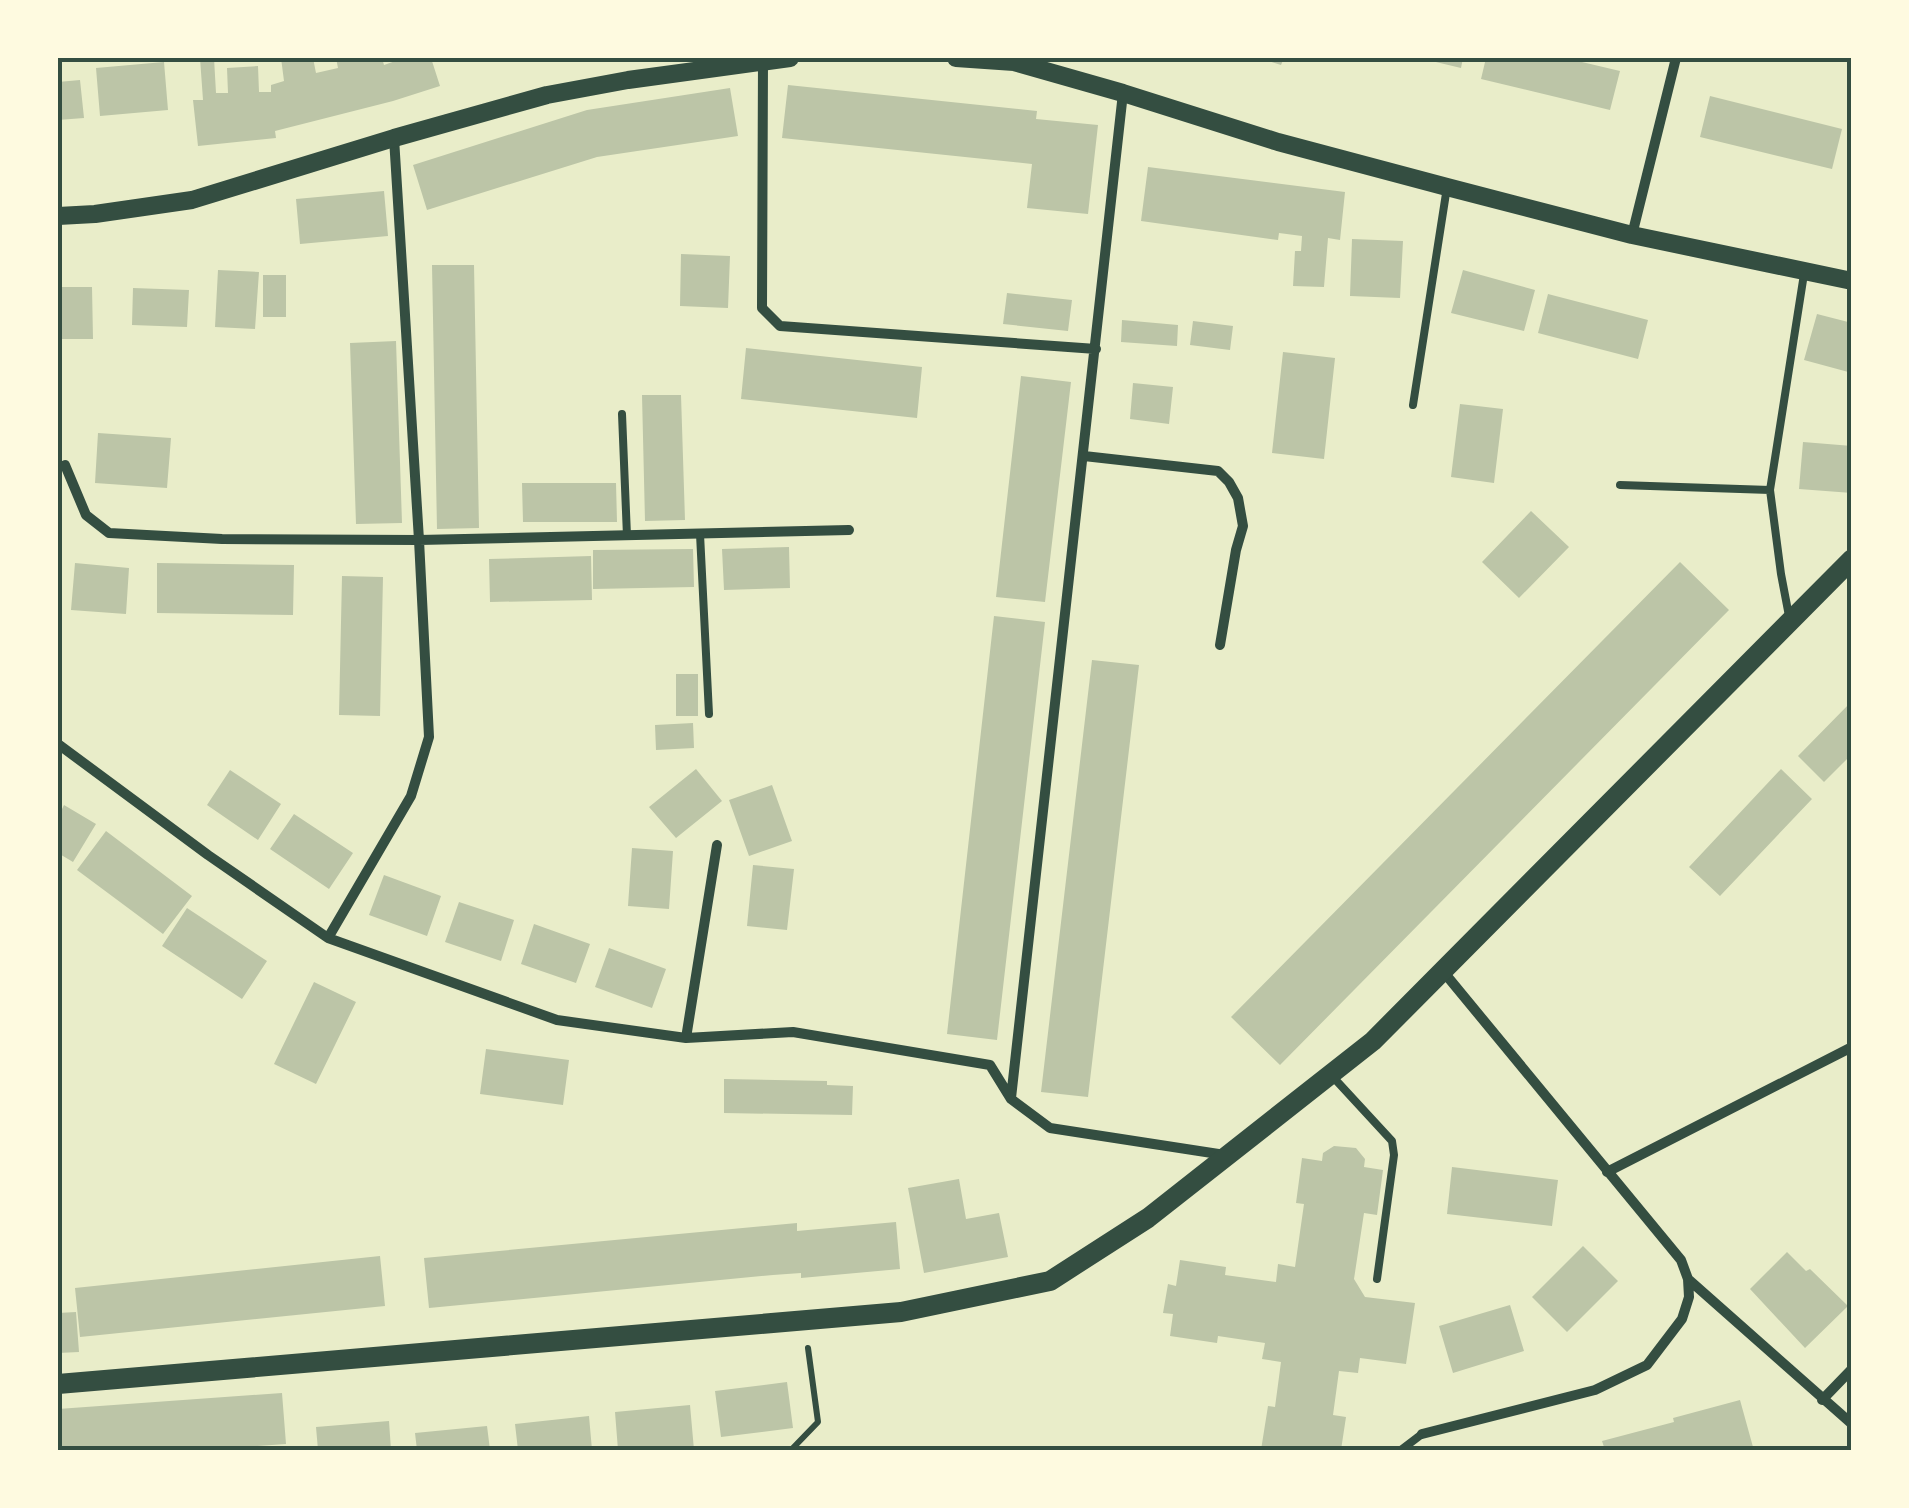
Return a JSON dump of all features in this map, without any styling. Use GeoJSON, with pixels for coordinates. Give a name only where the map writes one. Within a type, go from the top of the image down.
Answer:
{"type":"FeatureCollection","features":[{"type":"Feature","properties":{"kind":"main road"},"geometry":{"type":"LineString","coordinates":[[58,1384],[900,1312],[1050,1281],[1148,1218],[1373,1041],[1852,559]]}},
{"type":"Feature","properties":{"kind":"street"},"geometry":{"type":"LineString","coordinates":[[58,216],[192,200],[547,95],[790,58]]}},
{"type":"Feature","properties":{"kind":"street"},"geometry":{"type":"LineString","coordinates":[[956,58],[1014,62],[1278,142],[1447,187],[1632,234],[1852,281]]}},
{"type":"Feature","properties":{"kind":"street"},"geometry":{"type":"LineString","coordinates":[[1632,234],[1676,58]]}},
{"type":"Feature","properties":{"kind":"street"},"geometry":{"type":"LineString","coordinates":[[763,60],[762,308],[780,326],[1096,349]]}},
{"type":"Feature","properties":{"kind":"street"},"geometry":{"type":"LineString","coordinates":[[1011,1100],[1123,93]]}},
{"type":"Feature","properties":{"kind":"street"},"geometry":{"type":"LineString","coordinates":[[328,938],[411,796],[429,738],[394,138]]}},
{"type":"Feature","properties":{"kind":"street"},"geometry":{"type":"LineString","coordinates":[[1084,456],[1218,472],[1228,482],[1238,498],[1243,526],[1220,645]]}},
{"type":"Feature","properties":{"kind":"street"},"geometry":{"type":"LineString","coordinates":[[65,465],[86,515],[109,533],[222,539],[420,540],[849,530]]}},
{"type":"Feature","properties":{"kind":"street"},"geometry":{"type":"LineString","coordinates":[[58,744],[208,856],[328,938],[557,1020],[686,1038],[793,1032],[990,1065],[1011,1100],[1050,1128],[1227,1156]]}},
{"type":"Feature","properties":{"kind":"street"},"geometry":{"type":"LineString","coordinates":[[686,1038],[717,845]]}},
{"type":"Feature","properties":{"kind":"street"},"geometry":{"type":"LineString","coordinates":[[1422,1434],[1595,1390],[1647,1365],[1682,1319],[1689,1297],[1681,1260],[1442,970]]}},
{"type":"Feature","properties":{"kind":"street"},"geometry":{"type":"LineString","coordinates":[[1607,1172],[1852,1046]]}},
{"type":"Feature","properties":{"kind":"street"},"geometry":{"type":"LineString","coordinates":[[1688,1279],[1852,1424]]}},
{"type":"Feature","properties":{"kind":"street"},"geometry":{"type":"LineString","coordinates":[[1822,1400],[1852,1369]]}},
{"type":"Feature","properties":{"kind":"lane"},"geometry":{"type":"LineString","coordinates":[[1412,405],[1447,187]]}},
{"type":"Feature","properties":{"kind":"lane"},"geometry":{"type":"LineString","coordinates":[[1790,620],[1770,490],[1804,272]]}},
{"type":"Feature","properties":{"kind":"lane"},"geometry":{"type":"LineString","coordinates":[[622,414],[627,536]]}},
{"type":"Feature","properties":{"kind":"lane"},"geometry":{"type":"LineString","coordinates":[[1620,485],[1770,490]]}},
{"type":"Feature","properties":{"kind":"lane"},"geometry":{"type":"LineString","coordinates":[[700,534],[709,714]]}},
{"type":"Feature","properties":{"kind":"lane"},"geometry":{"type":"LineString","coordinates":[[1330,1074],[1392,1141],[1394,1155],[1377,1278]]}},
{"type":"Feature","properties":{"kind":"lane"},"geometry":{"type":"LineString","coordinates":[[1401,1450],[1422,1434]]}},
{"type":"Feature","properties":{"kind":"path"},"geometry":{"type":"LineString","coordinates":[[791,1450],[818,1422],[804,1320]]}},
{"type":"Feature","properties":{"kind":"building"},"geometry":{"type":"Polygon","coordinates":[[[200,58],[214,58],[216,93],[228,93],[227,68],[258,66],[259,92],[271,92],[271,85],[284,81],[281,58],[313,58],[316,73],[338,68],[336,58],[382,58],[384,65],[404,58],[431,58],[440,86],[275,131],[276,138],[198,146],[193,100],[203,100],[200,58]]]}},
{"type":"Feature","properties":{"kind":"building"},"geometry":{"type":"Polygon","coordinates":[[[1259,58],[1284,58],[1281,65],[1259,58]]]}},
{"type":"Feature","properties":{"kind":"building"},"geometry":{"type":"Polygon","coordinates":[[[1419,58],[1463,58],[1461,68],[1419,58]]]}},
{"type":"Feature","properties":{"kind":"building"},"geometry":{"type":"Polygon","coordinates":[[[1486,58],[1565,58],[1620,71],[1610,110],[1481,79],[1486,58]]]}},
{"type":"Feature","properties":{"kind":"building"},"geometry":{"type":"Polygon","coordinates":[[[164,62],[168,110],[100,116],[96,68],[164,62]]]}},
{"type":"Feature","properties":{"kind":"building"},"geometry":{"type":"Polygon","coordinates":[[[80,80],[84,118],[58,120],[58,82],[80,80]]]}},
{"type":"Feature","properties":{"kind":"building"},"geometry":{"type":"Polygon","coordinates":[[[788,85],[1037,111],[1036,119],[1098,125],[1088,214],[1027,208],[1032,164],[782,138],[788,85]]]}},
{"type":"Feature","properties":{"kind":"building"},"geometry":{"type":"Polygon","coordinates":[[[730,88],[738,136],[597,157],[427,210],[413,165],[587,110],[730,88]]]}},
{"type":"Feature","properties":{"kind":"building"},"geometry":{"type":"Polygon","coordinates":[[[1710,96],[1842,129],[1832,169],[1700,137],[1710,96]]]}},
{"type":"Feature","properties":{"kind":"building"},"geometry":{"type":"Polygon","coordinates":[[[1148,167],[1345,192],[1340,240],[1328,238],[1324,287],[1293,286],[1295,251],[1301,251],[1302,236],[1279,233],[1278,240],[1141,221],[1148,167]]]}},
{"type":"Feature","properties":{"kind":"building"},"geometry":{"type":"Polygon","coordinates":[[[384,191],[388,236],[300,244],[296,199],[384,191]]]}},
{"type":"Feature","properties":{"kind":"building"},"geometry":{"type":"Polygon","coordinates":[[[1352,239],[1403,241],[1400,298],[1350,296],[1352,239]]]}},
{"type":"Feature","properties":{"kind":"building"},"geometry":{"type":"Polygon","coordinates":[[[681,254],[730,256],[728,308],[680,306],[681,254]]]}},
{"type":"Feature","properties":{"kind":"building"},"geometry":{"type":"Polygon","coordinates":[[[432,265],[474,265],[479,528],[437,529],[432,265]]]}},
{"type":"Feature","properties":{"kind":"building"},"geometry":{"type":"Polygon","coordinates":[[[218,270],[259,272],[255,329],[215,327],[218,270]]]}},
{"type":"Feature","properties":{"kind":"building"},"geometry":{"type":"Polygon","coordinates":[[[1463,270],[1535,290],[1524,331],[1451,313],[1463,270]]]}},
{"type":"Feature","properties":{"kind":"building"},"geometry":{"type":"Polygon","coordinates":[[[263,275],[286,275],[286,317],[263,317],[263,275]]]}},
{"type":"Feature","properties":{"kind":"building"},"geometry":{"type":"Polygon","coordinates":[[[58,287],[92,287],[93,339],[58,339],[58,287]]]}},
{"type":"Feature","properties":{"kind":"building"},"geometry":{"type":"Polygon","coordinates":[[[133,288],[189,290],[187,327],[132,325],[133,288]]]}},
{"type":"Feature","properties":{"kind":"building"},"geometry":{"type":"Polygon","coordinates":[[[1007,293],[1072,300],[1068,331],[1003,324],[1007,293]]]}},
{"type":"Feature","properties":{"kind":"building"},"geometry":{"type":"Polygon","coordinates":[[[1548,294],[1648,320],[1638,359],[1538,333],[1548,294]]]}},
{"type":"Feature","properties":{"kind":"building"},"geometry":{"type":"Polygon","coordinates":[[[1817,314],[1852,323],[1852,373],[1804,360],[1817,314]]]}},
{"type":"Feature","properties":{"kind":"building"},"geometry":{"type":"Polygon","coordinates":[[[1122,320],[1178,325],[1177,346],[1121,342],[1122,320]]]}},
{"type":"Feature","properties":{"kind":"building"},"geometry":{"type":"Polygon","coordinates":[[[1193,321],[1233,326],[1230,350],[1190,345],[1193,321]]]}},
{"type":"Feature","properties":{"kind":"building"},"geometry":{"type":"Polygon","coordinates":[[[396,341],[402,523],[356,524],[350,343],[396,341]]]}},
{"type":"Feature","properties":{"kind":"building"},"geometry":{"type":"Polygon","coordinates":[[[746,348],[922,367],[917,418],[741,399],[746,348]]]}},
{"type":"Feature","properties":{"kind":"building"},"geometry":{"type":"Polygon","coordinates":[[[1283,352],[1335,358],[1324,459],[1272,453],[1283,352]]]}},
{"type":"Feature","properties":{"kind":"building"},"geometry":{"type":"Polygon","coordinates":[[[1021,376],[1071,382],[1045,602],[996,597],[1021,376]]]}},
{"type":"Feature","properties":{"kind":"building"},"geometry":{"type":"Polygon","coordinates":[[[1133,383],[1173,387],[1169,424],[1130,419],[1133,383]]]}},
{"type":"Feature","properties":{"kind":"building"},"geometry":{"type":"Polygon","coordinates":[[[642,395],[681,395],[685,520],[645,521],[642,395]]]}},
{"type":"Feature","properties":{"kind":"building"},"geometry":{"type":"Polygon","coordinates":[[[1460,404],[1503,409],[1494,483],[1451,477],[1460,404]]]}},
{"type":"Feature","properties":{"kind":"building"},"geometry":{"type":"Polygon","coordinates":[[[98,433],[171,438],[167,488],[95,483],[98,433]]]}},
{"type":"Feature","properties":{"kind":"building"},"geometry":{"type":"Polygon","coordinates":[[[1803,442],[1852,446],[1852,493],[1799,489],[1803,442]]]}},
{"type":"Feature","properties":{"kind":"building"},"geometry":{"type":"Polygon","coordinates":[[[522,483],[616,483],[617,522],[523,522],[522,483]]]}},
{"type":"Feature","properties":{"kind":"building"},"geometry":{"type":"Polygon","coordinates":[[[1531,511],[1569,547],[1519,598],[1482,562],[1531,511]]]}},
{"type":"Feature","properties":{"kind":"building"},"geometry":{"type":"Polygon","coordinates":[[[789,547],[790,588],[724,590],[722,549],[789,547]]]}},
{"type":"Feature","properties":{"kind":"building"},"geometry":{"type":"Polygon","coordinates":[[[693,549],[694,587],[593,589],[593,550],[693,549]]]}},
{"type":"Feature","properties":{"kind":"building"},"geometry":{"type":"Polygon","coordinates":[[[591,556],[592,600],[490,602],[489,559],[591,556]]]}},
{"type":"Feature","properties":{"kind":"building"},"geometry":{"type":"Polygon","coordinates":[[[1680,562],[1729,610],[1280,1065],[1231,1017],[1680,562]]]}},
{"type":"Feature","properties":{"kind":"building"},"geometry":{"type":"Polygon","coordinates":[[[75,563],[129,568],[126,614],[71,610],[75,563]]]}},
{"type":"Feature","properties":{"kind":"building"},"geometry":{"type":"Polygon","coordinates":[[[157,563],[294,565],[293,615],[157,613],[157,563]]]}},
{"type":"Feature","properties":{"kind":"building"},"geometry":{"type":"Polygon","coordinates":[[[342,576],[383,577],[380,716],[339,715],[342,576]]]}},
{"type":"Feature","properties":{"kind":"building"},"geometry":{"type":"Polygon","coordinates":[[[994,616],[1045,622],[997,1040],[947,1034],[994,616]]]}},
{"type":"Feature","properties":{"kind":"building"},"geometry":{"type":"Polygon","coordinates":[[[1092,660],[1139,665],[1088,1097],[1041,1092],[1092,660]]]}},
{"type":"Feature","properties":{"kind":"building"},"geometry":{"type":"Polygon","coordinates":[[[676,674],[698,674],[698,716],[676,716],[676,674]]]}},
{"type":"Feature","properties":{"kind":"building"},"geometry":{"type":"Polygon","coordinates":[[[1852,701],[1852,754],[1824,782],[1798,756],[1852,701]]]}},
{"type":"Feature","properties":{"kind":"building"},"geometry":{"type":"Polygon","coordinates":[[[693,723],[694,748],[656,750],[655,725],[693,723]]]}},
{"type":"Feature","properties":{"kind":"building"},"geometry":{"type":"Polygon","coordinates":[[[696,769],[722,801],[676,838],[649,807],[696,769]]]}},
{"type":"Feature","properties":{"kind":"building"},"geometry":{"type":"Polygon","coordinates":[[[1781,769],[1812,799],[1720,896],[1689,867],[1781,769]]]}},
{"type":"Feature","properties":{"kind":"building"},"geometry":{"type":"Polygon","coordinates":[[[230,770],[281,804],[258,840],[207,805],[230,770]]]}},
{"type":"Feature","properties":{"kind":"building"},"geometry":{"type":"Polygon","coordinates":[[[772,785],[792,841],[749,856],[729,800],[772,785]]]}},
{"type":"Feature","properties":{"kind":"building"},"geometry":{"type":"Polygon","coordinates":[[[64,805],[96,824],[73,862],[58,853],[58,817],[64,805]]]}},
{"type":"Feature","properties":{"kind":"building"},"geometry":{"type":"Polygon","coordinates":[[[294,814],[353,853],[329,889],[270,849],[294,814]]]}},
{"type":"Feature","properties":{"kind":"building"},"geometry":{"type":"Polygon","coordinates":[[[106,831],[192,896],[163,934],[77,870],[106,831]]]}},
{"type":"Feature","properties":{"kind":"building"},"geometry":{"type":"Polygon","coordinates":[[[632,848],[673,851],[669,909],[628,906],[632,848]]]}},
{"type":"Feature","properties":{"kind":"building"},"geometry":{"type":"Polygon","coordinates":[[[753,865],[794,869],[787,930],[747,926],[753,865]]]}},
{"type":"Feature","properties":{"kind":"building"},"geometry":{"type":"Polygon","coordinates":[[[384,875],[441,896],[427,936],[369,915],[384,875]]]}},
{"type":"Feature","properties":{"kind":"building"},"geometry":{"type":"Polygon","coordinates":[[[459,902],[514,920],[501,961],[445,942],[459,902]]]}},
{"type":"Feature","properties":{"kind":"building"},"geometry":{"type":"Polygon","coordinates":[[[187,908],[267,961],[242,999],[162,946],[187,908]]]}},
{"type":"Feature","properties":{"kind":"building"},"geometry":{"type":"Polygon","coordinates":[[[534,924],[590,944],[576,983],[521,964],[534,924]]]}},
{"type":"Feature","properties":{"kind":"building"},"geometry":{"type":"Polygon","coordinates":[[[609,948],[666,969],[652,1008],[595,987],[609,948]]]}},
{"type":"Feature","properties":{"kind":"building"},"geometry":{"type":"Polygon","coordinates":[[[314,982],[356,1002],[316,1084],[274,1064],[314,982]]]}},
{"type":"Feature","properties":{"kind":"building"},"geometry":{"type":"Polygon","coordinates":[[[486,1049],[569,1060],[563,1105],[480,1094],[486,1049]]]}},
{"type":"Feature","properties":{"kind":"building"},"geometry":{"type":"Polygon","coordinates":[[[724,1079],[827,1081],[827,1085],[853,1086],[852,1115],[724,1113],[724,1079]]]}},
{"type":"Feature","properties":{"kind":"building"},"geometry":{"type":"Polygon","coordinates":[[[1334,1146],[1356,1148],[1365,1159],[1364,1167],[1383,1170],[1377,1215],[1364,1213],[1354,1279],[1365,1297],[1415,1303],[1406,1364],[1360,1358],[1358,1373],[1339,1371],[1333,1415],[1346,1417],[1341,1450],[1261,1450],[1268,1406],[1275,1407],[1281,1362],[1262,1359],[1265,1343],[1218,1336],[1217,1343],[1170,1336],[1173,1314],[1163,1313],[1168,1284],[1176,1286],[1180,1260],[1226,1267],[1225,1275],[1276,1282],[1278,1264],[1295,1267],[1304,1204],[1296,1203],[1302,1158],[1322,1161],[1323,1153],[1334,1146]]]}},
{"type":"Feature","properties":{"kind":"building"},"geometry":{"type":"Polygon","coordinates":[[[1452,1167],[1558,1180],[1552,1226],[1447,1214],[1452,1167]]]}},
{"type":"Feature","properties":{"kind":"building"},"geometry":{"type":"Polygon","coordinates":[[[959,1179],[966,1219],[999,1213],[1008,1257],[924,1273],[908,1188],[959,1179]]]}},
{"type":"Feature","properties":{"kind":"building"},"geometry":{"type":"Polygon","coordinates":[[[896,1222],[900,1269],[801,1278],[801,1273],[773,1275],[429,1308],[424,1258],[797,1223],[797,1231],[896,1222]]]}},
{"type":"Feature","properties":{"kind":"building"},"geometry":{"type":"Polygon","coordinates":[[[1583,1246],[1618,1281],[1567,1332],[1532,1297],[1583,1246]]]}},
{"type":"Feature","properties":{"kind":"building"},"geometry":{"type":"Polygon","coordinates":[[[1787,1252],[1848,1306],[1805,1348],[1750,1289],[1787,1252]]]}},
{"type":"Feature","properties":{"kind":"building"},"geometry":{"type":"Polygon","coordinates":[[[380,1256],[385,1306],[80,1337],[75,1288],[380,1256]]]}},
{"type":"Feature","properties":{"kind":"building"},"geometry":{"type":"Polygon","coordinates":[[[1510,1305],[1524,1351],[1453,1373],[1439,1326],[1510,1305]]]}},
{"type":"Feature","properties":{"kind":"building"},"geometry":{"type":"Polygon","coordinates":[[[76,1312],[79,1352],[58,1353],[58,1313],[76,1312]]]}},
{"type":"Feature","properties":{"kind":"building"},"geometry":{"type":"Polygon","coordinates":[[[787,1382],[793,1428],[721,1437],[715,1391],[787,1382]]]}},
{"type":"Feature","properties":{"kind":"building"},"geometry":{"type":"Polygon","coordinates":[[[282,1393],[286,1444],[201,1450],[58,1450],[58,1409],[282,1393]]]}},
{"type":"Feature","properties":{"kind":"building"},"geometry":{"type":"Polygon","coordinates":[[[1740,1400],[1753,1447],[1605,1450],[1602,1441],[1674,1422],[1673,1418],[1740,1400]]]}},
{"type":"Feature","properties":{"kind":"building"},"geometry":{"type":"Polygon","coordinates":[[[690,1405],[694,1450],[618,1450],[615,1412],[690,1405]]]}},
{"type":"Feature","properties":{"kind":"building"},"geometry":{"type":"Polygon","coordinates":[[[589,1416],[592,1450],[518,1450],[515,1424],[589,1416]]]}},
{"type":"Feature","properties":{"kind":"building"},"geometry":{"type":"Polygon","coordinates":[[[389,1421],[391,1450],[318,1450],[316,1427],[389,1421]]]}},
{"type":"Feature","properties":{"kind":"building"},"geometry":{"type":"Polygon","coordinates":[[[487,1426],[490,1450],[417,1450],[415,1433],[487,1426]]]}}]}
